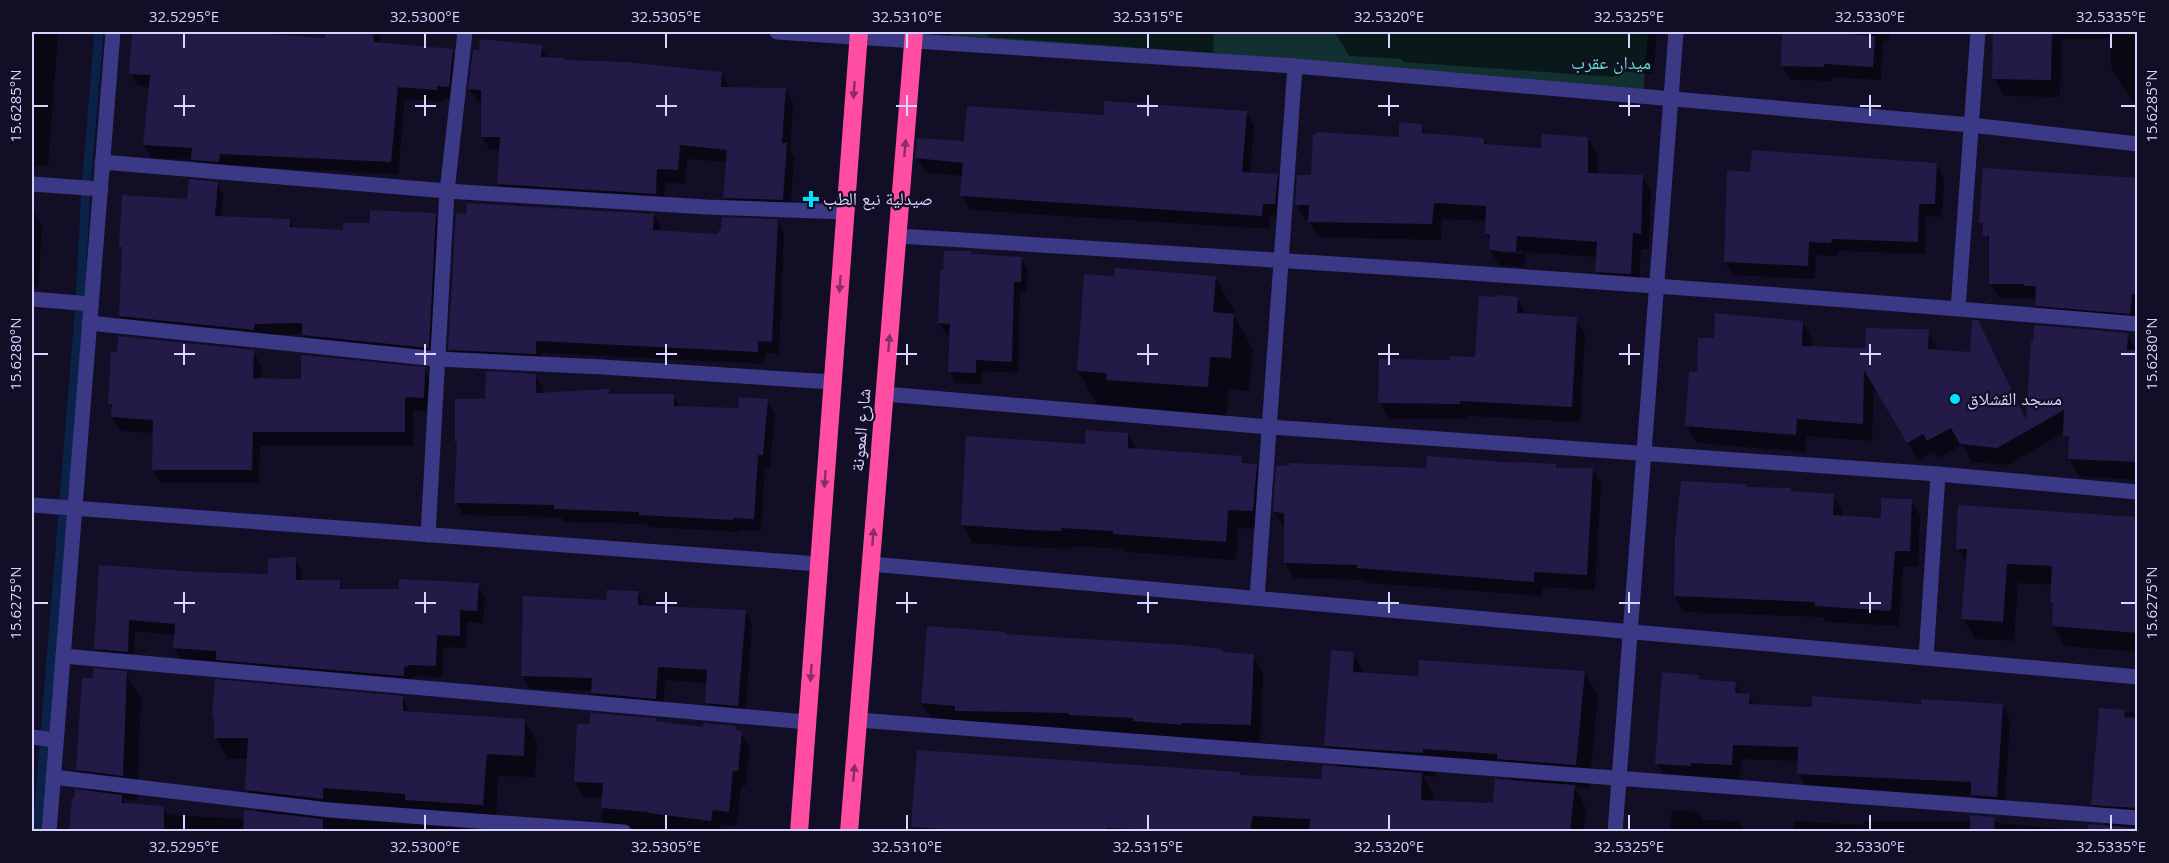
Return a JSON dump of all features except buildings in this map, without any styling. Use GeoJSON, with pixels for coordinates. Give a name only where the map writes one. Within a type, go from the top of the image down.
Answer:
{"type":"FeatureCollection","features":[{"type":"Feature","properties":{"kind":"highway","name":"شارع المعونة"},"geometry":{"type":"LineString","coordinates":[[799,831],[858,34]]}},
{"type":"Feature","properties":{"kind":"highway","name":"شارع المعونة"},"geometry":{"type":"LineString","coordinates":[[849,831],[914,36]]}},
{"type":"Feature","properties":{"kind":"street"},"geometry":{"type":"LineString","coordinates":[[49,831],[113,32]]}},
{"type":"Feature","properties":{"kind":"street"},"geometry":{"type":"LineString","coordinates":[[428,535],[447,191],[465,32]]}},
{"type":"Feature","properties":{"kind":"street"},"geometry":{"type":"LineString","coordinates":[[777,32],[914,36],[1295,66],[1971,125],[2138,144]]}},
{"type":"Feature","properties":{"kind":"street"},"geometry":{"type":"LineString","coordinates":[[1615,831],[1676,32]]}},
{"type":"Feature","properties":{"kind":"street"},"geometry":{"type":"LineString","coordinates":[[1958,309],[1978,32]]}},
{"type":"Feature","properties":{"kind":"street"},"geometry":{"type":"LineString","coordinates":[[1257,598],[1295,66]]}},
{"type":"Feature","properties":{"kind":"street"},"geometry":{"type":"LineString","coordinates":[[102,162],[447,191],[694,206],[845,212]]}},
{"type":"Feature","properties":{"kind":"street"},"geometry":{"type":"LineString","coordinates":[[32,184],[100,189]]}},
{"type":"Feature","properties":{"kind":"street"},"geometry":{"type":"LineString","coordinates":[[898,236],[1281,260],[2138,324]]}},
{"type":"Feature","properties":{"kind":"street"},"geometry":{"type":"LineString","coordinates":[[32,299],[91,304]]}},
{"type":"Feature","properties":{"kind":"street"},"geometry":{"type":"LineString","coordinates":[[89,323],[438,359],[832,382]]}},
{"type":"Feature","properties":{"kind":"street"},"geometry":{"type":"LineString","coordinates":[[885,394],[1269,427],[1938,474],[2138,492]]}},
{"type":"Feature","properties":{"kind":"street"},"geometry":{"type":"LineString","coordinates":[[1926,658],[1938,474]]}},
{"type":"Feature","properties":{"kind":"street"},"geometry":{"type":"LineString","coordinates":[[32,505],[819,564]]}},
{"type":"Feature","properties":{"kind":"street"},"geometry":{"type":"LineString","coordinates":[[871,564],[2138,677]]}},
{"type":"Feature","properties":{"kind":"street"},"geometry":{"type":"LineString","coordinates":[[63,656],[807,722]]}},
{"type":"Feature","properties":{"kind":"street"},"geometry":{"type":"LineString","coordinates":[[858,720],[2138,818]]}},
{"type":"Feature","properties":{"kind":"street"},"geometry":{"type":"LineString","coordinates":[[32,737],[56,740]]}},
{"type":"Feature","properties":{"kind":"street"},"geometry":{"type":"LineString","coordinates":[[53,777],[329,810],[624,831]]}},
{"type":"Feature","properties":{"kind":"green space","name":"ميدان عقرب"},"geometry":{"type":"Polygon","coordinates":[[[950,32],[1648,32],[1643,97],[949,44],[950,32]]]}},
{"type":"Feature","properties":{"kind":"waterway"},"geometry":{"type":"LineString","coordinates":[[37,832],[80,303],[86,188],[99,32]]}},
{"type":"Feature","properties":{"kind":"place","name":"صيدلية نبع الطب"},"geometry":{"type":"Point","coordinates":[811,199]}},
{"type":"Feature","properties":{"kind":"place","name":"مسجد القشلاق"},"geometry":{"type":"Point","coordinates":[1955,399]}}]}
